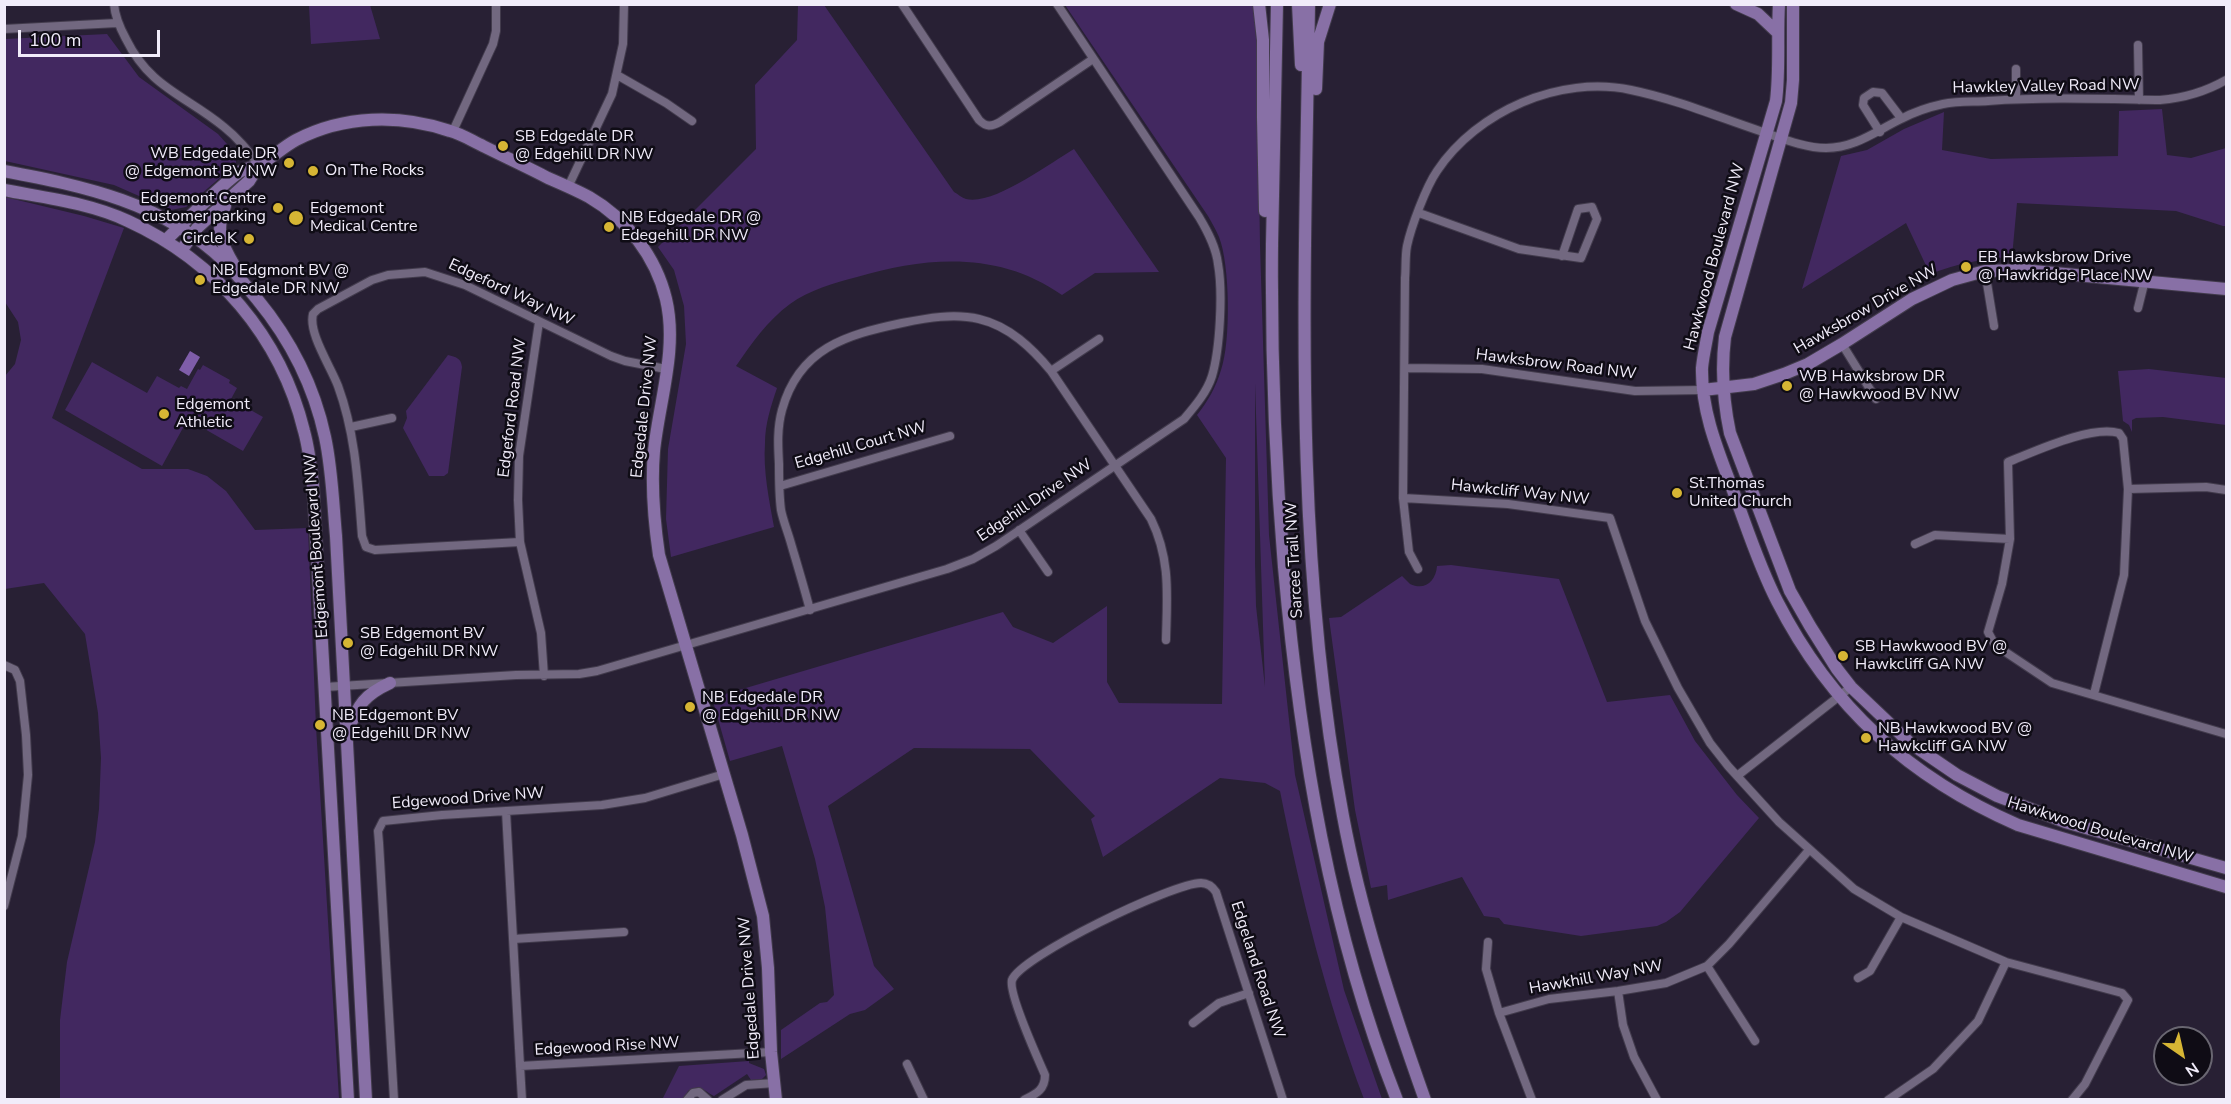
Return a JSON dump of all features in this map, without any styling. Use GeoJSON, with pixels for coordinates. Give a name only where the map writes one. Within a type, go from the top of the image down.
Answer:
{"type":"FeatureCollection","features":[{"type":"Feature","properties":{"kind":"main road"},"geometry":{"type":"LineString","coordinates":[[1259,4],[1263,40],[1265,220],[1272,244]]}},
{"type":"Feature","properties":{"kind":"main road","name":"Sarcee Trail NW"},"geometry":{"type":"LineString","coordinates":[[1277,4],[1272,244],[1273,366],[1277,478],[1293,663],[1309,770],[1330,881],[1352,965],[1383,1065],[1397,1100]]}},
{"type":"Feature","properties":{"kind":"main road"},"geometry":{"type":"LineString","coordinates":[[1298,4],[1300,65],[1308,90]]}},
{"type":"Feature","properties":{"kind":"main road","name":"Sarcee Trail NW"},"geometry":{"type":"LineString","coordinates":[[1309,4],[1305,390],[1308,520],[1316,628],[1343,818],[1363,906],[1395,1016],[1425,1100]]}},
{"type":"Feature","properties":{"kind":"main road"},"geometry":{"type":"LineString","coordinates":[[1306,233],[1314,209],[1318,42],[1330,4]]}},
{"type":"Feature","properties":{"kind":"main road"},"geometry":{"type":"LineString","coordinates":[[1736,4],[1758,14],[1777,32]]}},
{"type":"Feature","properties":{"kind":"main road","name":"Hawkwood Boulevard NW"},"geometry":{"type":"LineString","coordinates":[[1779,4],[1777,32],[1779,74],[1776,101],[1708,333],[1702,367],[1703,390],[1713,435],[1755,551],[1776,599],[1822,677],[1838,697],[1899,755],[1949,790],[1987,812],[2018,825],[2226,887]]}},
{"type":"Feature","properties":{"kind":"main road","name":"Hawkwood Boulevard NW"},"geometry":{"type":"LineString","coordinates":[[1793,4],[1791,103],[1725,338],[1721,368],[1730,433],[1790,591],[1837,669],[1851,687],[1910,743],[1957,775],[1997,796],[2064,822],[2226,868]]}},
{"type":"Feature","properties":{"kind":"main road","name":"Edgedale Drive NW"},"geometry":{"type":"LineString","coordinates":[[165,241],[240,170],[259,165],[297,140],[318,131],[351,122],[391,119],[453,131],[589,197],[611,212],[645,249],[658,273],[671,323],[670,345],[654,452],[653,503],[659,555],[724,774],[763,916],[776,1100]]}},
{"type":"Feature","properties":{"kind":"main road","name":"Edgedale Drive NW"},"geometry":{"type":"LineString","coordinates":[[181,251],[192,234],[249,181],[259,165]]}},
{"type":"Feature","properties":{"kind":"main road","name":"Edgemont Boulevard NW"},"geometry":{"type":"LineString","coordinates":[[4,171],[108,194],[132,203],[192,234],[242,279],[288,342],[306,378],[321,418],[329,460],[334,514],[366,1100]]}},
{"type":"Feature","properties":{"kind":"main road","name":"Edgemont Boulevard NW"},"geometry":{"type":"LineString","coordinates":[[4,190],[106,213],[128,221],[181,251],[213,276],[254,321],[277,358],[297,406],[308,446],[313,485],[348,1100]]}},
{"type":"Feature","properties":{"kind":"main road"},"geometry":{"type":"LineString","coordinates":[[226,203],[220,219],[220,235],[242,279]]}},
{"type":"Feature","properties":{"kind":"main road","name":"Hawksbrow Drive NW"},"geometry":{"type":"LineString","coordinates":[[1703,390],[1754,384],[1808,364],[1912,299],[1952,280],[1985,271],[2022,270],[2226,289]]}},
{"type":"Feature","properties":{"kind":"main road"},"geometry":{"type":"LineString","coordinates":[[346,734],[366,697],[390,683]]}},
{"type":"Feature","properties":{"kind":"main road"},"geometry":{"type":"LineString","coordinates":[[2059,837],[2064,822]]}},
{"type":"Feature","properties":{"kind":"street"},"geometry":{"type":"LineString","coordinates":[[114,4],[117,23],[144,70],[226,129],[259,165]]}},
{"type":"Feature","properties":{"kind":"street"},"geometry":{"type":"LineString","coordinates":[[453,131],[493,44],[496,31],[496,4]]}},
{"type":"Feature","properties":{"kind":"street"},"geometry":{"type":"LineString","coordinates":[[568,187],[612,94],[623,44],[624,4]]}},
{"type":"Feature","properties":{"kind":"street"},"geometry":{"type":"LineString","coordinates":[[902,4],[979,120],[988,126],[1000,122],[1093,59]]}},
{"type":"Feature","properties":{"kind":"street","name":"Edgehill Drive NW"},"geometry":{"type":"LineString","coordinates":[[324,687],[516,675],[544,676],[597,671],[947,569],[973,559],[1019,531],[1172,428],[1188,414],[1212,378],[1218,350],[1220,280],[1216,255],[1204,224],[1057,4]]}},
{"type":"Feature","properties":{"kind":"street"},"geometry":{"type":"LineString","coordinates":[[4,29],[117,23]]}},
{"type":"Feature","properties":{"kind":"street"},"geometry":{"type":"LineString","coordinates":[[2138,45],[2139,100]]}},
{"type":"Feature","properties":{"kind":"street"},"geometry":{"type":"LineString","coordinates":[[2016,69],[2016,99]]}},
{"type":"Feature","properties":{"kind":"street"},"geometry":{"type":"LineString","coordinates":[[617,75],[666,102],[692,121]]}},
{"type":"Feature","properties":{"kind":"street","name":"Hawkley Valley Road NW"},"geometry":{"type":"LineString","coordinates":[[1766,133],[1781,139],[1826,148],[1856,143],[1880,132],[1901,118],[1945,104],[2016,99],[2178,98],[2207,91],[2226,80]]}},
{"type":"Feature","properties":{"kind":"street"},"geometry":{"type":"LineString","coordinates":[[1418,569],[1408,552],[1404,498],[1405,278],[1407,246],[1426,191],[1437,170],[1474,131],[1497,114],[1523,101],[1563,90],[1603,88],[1630,90],[1766,133]]}},
{"type":"Feature","properties":{"kind":"street"},"geometry":{"type":"LineString","coordinates":[[1880,132],[1863,105],[1864,98],[1873,92],[1882,93],[1901,118]]}},
{"type":"Feature","properties":{"kind":"street"},"geometry":{"type":"LineString","coordinates":[[1419,213],[1519,249],[1562,256],[1581,258],[1598,219],[1592,207],[1578,209],[1562,256]]}},
{"type":"Feature","properties":{"kind":"street"},"geometry":{"type":"LineString","coordinates":[[1985,271],[1994,326]]}},
{"type":"Feature","properties":{"kind":"street","name":"Edgeford Way NW"},"geometry":{"type":"LineString","coordinates":[[520,542],[375,550],[366,547],[362,536],[351,427],[332,370],[311,325],[313,314],[359,286],[388,275],[425,272],[465,285],[611,356],[666,369]]}},
{"type":"Feature","properties":{"kind":"street"},"geometry":{"type":"LineString","coordinates":[[2138,308],[2145,280]]}},
{"type":"Feature","properties":{"kind":"street"},"geometry":{"type":"LineString","coordinates":[[810,610],[781,510],[778,429],[786,397],[797,377],[811,360],[829,346],[862,331],[929,317],[980,319],[1014,334],[1038,354],[1151,519],[1162,550],[1167,582],[1166,640]]}},
{"type":"Feature","properties":{"kind":"street","name":"Edgeford Road NW"},"geometry":{"type":"LineString","coordinates":[[539,322],[519,456],[520,542],[541,633],[544,676]]}},
{"type":"Feature","properties":{"kind":"street"},"geometry":{"type":"LineString","coordinates":[[1051,371],[1099,339]]}},
{"type":"Feature","properties":{"kind":"street"},"geometry":{"type":"LineString","coordinates":[[1842,344],[1876,399]]}},
{"type":"Feature","properties":{"kind":"street","name":"Hawksbrow Road NW"},"geometry":{"type":"LineString","coordinates":[[1406,368],[1482,369],[1635,391],[1703,390]]}},
{"type":"Feature","properties":{"kind":"street"},"geometry":{"type":"LineString","coordinates":[[351,427],[392,418]]}},
{"type":"Feature","properties":{"kind":"street"},"geometry":{"type":"LineString","coordinates":[[2094,694],[2124,575],[2128,489],[2123,439],[2119,433],[2109,430],[2065,441],[2008,462],[2010,539],[2002,584],[1988,632],[1995,645],[2052,683],[2226,734]]}},
{"type":"Feature","properties":{"kind":"street","name":"Edgehill Court NW"},"geometry":{"type":"LineString","coordinates":[[780,486],[950,436]]}},
{"type":"Feature","properties":{"kind":"street"},"geometry":{"type":"LineString","coordinates":[[2128,489],[2206,487],[2226,490]]}},
{"type":"Feature","properties":{"kind":"street","name":"Hawkcliff Way NW"},"geometry":{"type":"LineString","coordinates":[[1404,498],[1508,504],[1610,518],[1646,621],[1678,688],[1710,743],[1779,822],[1809,850],[1854,889],[1901,917],[2006,962],[2121,993],[2127,1000],[2085,1084],[2072,1100]]}},
{"type":"Feature","properties":{"kind":"street"},"geometry":{"type":"LineString","coordinates":[[1019,531],[1048,572]]}},
{"type":"Feature","properties":{"kind":"street"},"geometry":{"type":"LineString","coordinates":[[1915,544],[1935,535],[2010,539]]}},
{"type":"Feature","properties":{"kind":"street"},"geometry":{"type":"LineString","coordinates":[[4,665],[15,670],[21,681],[28,774],[22,836],[4,906]]}},
{"type":"Feature","properties":{"kind":"street"},"geometry":{"type":"LineString","coordinates":[[1737,776],[1851,687]]}},
{"type":"Feature","properties":{"kind":"street","name":"Edgewood Drive NW"},"geometry":{"type":"LineString","coordinates":[[393,1100],[379,843],[380,825],[388,819],[625,802],[724,774]]}},
{"type":"Feature","properties":{"kind":"street","name":"Edgewood Rise NW"},"geometry":{"type":"LineString","coordinates":[[506,811],[520,1066],[771,1052]]}},
{"type":"Feature","properties":{"kind":"street","name":"Hawkhill Way NW"},"geometry":{"type":"LineString","coordinates":[[1499,1013],[1549,999],[1618,991],[1666,982],[1707,966],[1729,944],[1809,850]]}},
{"type":"Feature","properties":{"kind":"street","name":"Edgeland Road NW"},"geometry":{"type":"LineString","coordinates":[[1024,1100],[1040,1091],[1045,1075],[1014,996],[1012,981],[1016,974],[1033,961],[1100,922],[1150,900],[1201,883],[1212,886],[1216,892],[1283,1100]]}},
{"type":"Feature","properties":{"kind":"street"},"geometry":{"type":"LineString","coordinates":[[1858,978],[1870,971],[1901,917]]}},
{"type":"Feature","properties":{"kind":"street"},"geometry":{"type":"LineString","coordinates":[[513,939],[624,932]]}},
{"type":"Feature","properties":{"kind":"street"},"geometry":{"type":"LineString","coordinates":[[1488,942],[1486,969],[1499,1013],[1532,1100]]}},
{"type":"Feature","properties":{"kind":"street"},"geometry":{"type":"LineString","coordinates":[[1888,1100],[1932,1069],[1978,1022],[2006,962]]}},
{"type":"Feature","properties":{"kind":"street"},"geometry":{"type":"LineString","coordinates":[[1707,966],[1755,1041]]}},
{"type":"Feature","properties":{"kind":"street"},"geometry":{"type":"LineString","coordinates":[[1618,991],[1623,1025],[1634,1057],[1657,1100]]}},
{"type":"Feature","properties":{"kind":"street"},"geometry":{"type":"LineString","coordinates":[[1193,1023],[1219,1003],[1248,993]]}},
{"type":"Feature","properties":{"kind":"street"},"geometry":{"type":"LineString","coordinates":[[908,1064],[924,1100]]}},
{"type":"Feature","properties":{"kind":"street"},"geometry":{"type":"LineString","coordinates":[[520,1066],[522,1100]]}},
{"type":"Feature","properties":{"kind":"street"},"geometry":{"type":"LineString","coordinates":[[722,1100],[746,1085],[775,1083]]}},
{"type":"Feature","properties":{"kind":"street"},"geometry":{"type":"LineString","coordinates":[[687,1100],[693,1093],[699,1092],[708,1100]]}},
{"type":"Feature","properties":{"kind":"shaded area"},"geometry":{"type":"Polygon","coordinates":[[[309,5],[370,5],[380,39],[311,44],[309,5]]]}},
{"type":"Feature","properties":{"kind":"shaded area"},"geometry":{"type":"Polygon","coordinates":[[[798,5],[824,5],[954,192],[966,199],[991,196],[1021,182],[1074,149],[1159,272],[1095,273],[1062,295],[1038,281],[988,264],[936,262],[883,270],[848,279],[797,299],[767,325],[736,366],[777,388],[765,436],[767,485],[774,527],[671,557],[666,519],[668,449],[686,344],[684,306],[674,270],[658,247],[756,149],[755,85],[797,40],[798,5]]]}},
{"type":"Feature","properties":{"kind":"shaded area"},"geometry":{"type":"Polygon","coordinates":[[[1065,5],[1254,5],[1269,535],[1295,775],[1344,990],[1382,1099],[1364,1099],[1350,1061],[1316,947],[1280,791],[1265,783],[1220,778],[1103,857],[1091,819],[1095,816],[1030,749],[914,748],[828,806],[874,966],[894,989],[865,1010],[850,1014],[781,1059],[781,1030],[820,1003],[827,1002],[834,995],[825,907],[815,859],[782,746],[730,761],[712,698],[1003,612],[1013,627],[1053,643],[1107,606],[1107,682],[1119,703],[1222,704],[1226,458],[1197,415],[1211,394],[1221,370],[1228,323],[1228,303],[1223,249],[1208,216],[1065,5]],[[1255,383],[1256,606],[1265,687],[1255,383]]]}},
{"type":"Feature","properties":{"kind":"shaded area"},"geometry":{"type":"Polygon","coordinates":[[[107,34],[139,77],[218,134],[236,154],[236,164],[186,207],[171,210],[114,185],[5,161],[5,39],[107,34]]]}},
{"type":"Feature","properties":{"kind":"shaded area"},"geometry":{"type":"Polygon","coordinates":[[[2162,109],[2167,155],[2191,158],[2226,148],[2226,226],[2176,211],[2017,203],[2012,257],[1970,262],[1930,274],[1906,223],[1802,289],[1841,156],[1867,150],[1904,129],[1944,112],[1942,150],[1991,159],[2118,156],[2119,111],[2162,109]]]}},
{"type":"Feature","properties":{"kind":"shaded area"},"geometry":{"type":"Polygon","coordinates":[[[5,197],[124,228],[52,418],[142,469],[188,469],[207,476],[226,491],[255,530],[308,528],[316,727],[339,1099],[60,1099],[60,1020],[67,962],[95,842],[101,758],[98,713],[85,634],[44,583],[5,589],[5,376],[15,364],[21,340],[18,322],[5,302],[5,197]]]}},
{"type":"Feature","properties":{"kind":"shaded area"},"geometry":{"type":"Polygon","coordinates":[[[190,351],[200,357],[189,376],[179,370],[190,351]]]}},
{"type":"Feature","properties":{"kind":"shaded area"},"geometry":{"type":"Polygon","coordinates":[[[448,355],[458,358],[462,367],[448,473],[444,476],[429,476],[403,428],[407,418],[406,411],[448,355]]]}},
{"type":"Feature","properties":{"kind":"shaded area","name":"Edgemont Athletic"},"geometry":{"type":"Polygon","coordinates":[[[92,362],[147,393],[157,376],[179,388],[181,386],[187,389],[198,369],[200,370],[203,365],[230,380],[229,383],[237,388],[231,399],[263,417],[243,451],[196,424],[192,430],[184,426],[162,466],[65,410],[92,362]]]}},
{"type":"Feature","properties":{"kind":"shaded area"},"geometry":{"type":"Polygon","coordinates":[[[2149,369],[2226,378],[2226,425],[2163,417],[2136,418],[2132,420],[2132,432],[2129,425],[2123,421],[2118,371],[2149,369]]]}},
{"type":"Feature","properties":{"kind":"shaded area"},"geometry":{"type":"Polygon","coordinates":[[[1451,565],[1559,579],[1607,702],[1670,695],[1695,741],[1737,795],[1759,818],[1680,912],[1666,922],[1657,926],[1581,936],[1504,924],[1499,918],[1484,916],[1462,877],[1388,900],[1387,885],[1371,888],[1355,810],[1329,618],[1341,617],[1402,576],[1415,586],[1425,585],[1432,580],[1437,566],[1451,565]]]}},
{"type":"Feature","properties":{"kind":"shaded area"},"geometry":{"type":"Polygon","coordinates":[[[749,1061],[764,1069],[766,1075],[762,1079],[751,1080],[747,1074],[714,1096],[696,1088],[688,1091],[684,1099],[662,1100],[679,1066],[749,1061]]]}},
{"type":"Feature","properties":{"kind":"place","name":"SB Edgedale DR @ Edgehill DR NW"},"geometry":{"type":"Point","coordinates":[503,146]}},
{"type":"Feature","properties":{"kind":"place","name":"WB Edgedale DR @ Edgemont BV NW"},"geometry":{"type":"Point","coordinates":[289,163]}},
{"type":"Feature","properties":{"kind":"place","name":"On The Rocks"},"geometry":{"type":"Point","coordinates":[313,171]}},
{"type":"Feature","properties":{"kind":"place","name":"Edgemont Centre customer parking"},"geometry":{"type":"Point","coordinates":[278,208]}},
{"type":"Feature","properties":{"kind":"place","name":"Edgemont Medical Centre"},"geometry":{"type":"Point","coordinates":[296,218]}},
{"type":"Feature","properties":{"kind":"place","name":"NB Edgedale DR @ Edegehill DR NW"},"geometry":{"type":"Point","coordinates":[609,227]}},
{"type":"Feature","properties":{"kind":"place","name":"Circle K"},"geometry":{"type":"Point","coordinates":[249,239]}},
{"type":"Feature","properties":{"kind":"place","name":"EB Hawksbrow Drive @ Hawkridge Place NW"},"geometry":{"type":"Point","coordinates":[1966,267]}},
{"type":"Feature","properties":{"kind":"place","name":"NB Edgmont BV @ Edgedale DR NW"},"geometry":{"type":"Point","coordinates":[200,280]}},
{"type":"Feature","properties":{"kind":"place","name":"WB Hawksbrow DR @ Hawkwood BV NW"},"geometry":{"type":"Point","coordinates":[1787,386]}},
{"type":"Feature","properties":{"kind":"place","name":"Edgemont Athletic"},"geometry":{"type":"Point","coordinates":[164,414]}},
{"type":"Feature","properties":{"kind":"place","name":"St.Thomas United Church"},"geometry":{"type":"Point","coordinates":[1677,493]}},
{"type":"Feature","properties":{"kind":"place","name":"SB Edgemont BV @ Edgehill DR NW"},"geometry":{"type":"Point","coordinates":[348,643]}},
{"type":"Feature","properties":{"kind":"place","name":"SB Hawkwood BV @ Hawkcliff GA NW"},"geometry":{"type":"Point","coordinates":[1843,656]}},
{"type":"Feature","properties":{"kind":"place","name":"NB Edgedale DR @ Edgehill DR NW"},"geometry":{"type":"Point","coordinates":[690,707]}},
{"type":"Feature","properties":{"kind":"place","name":"NB Edgemont BV @ Edgehill DR NW"},"geometry":{"type":"Point","coordinates":[320,725]}},
{"type":"Feature","properties":{"kind":"place","name":"NB Hawkwood BV @ Hawkcliff GA NW"},"geometry":{"type":"Point","coordinates":[1866,738]}}]}
